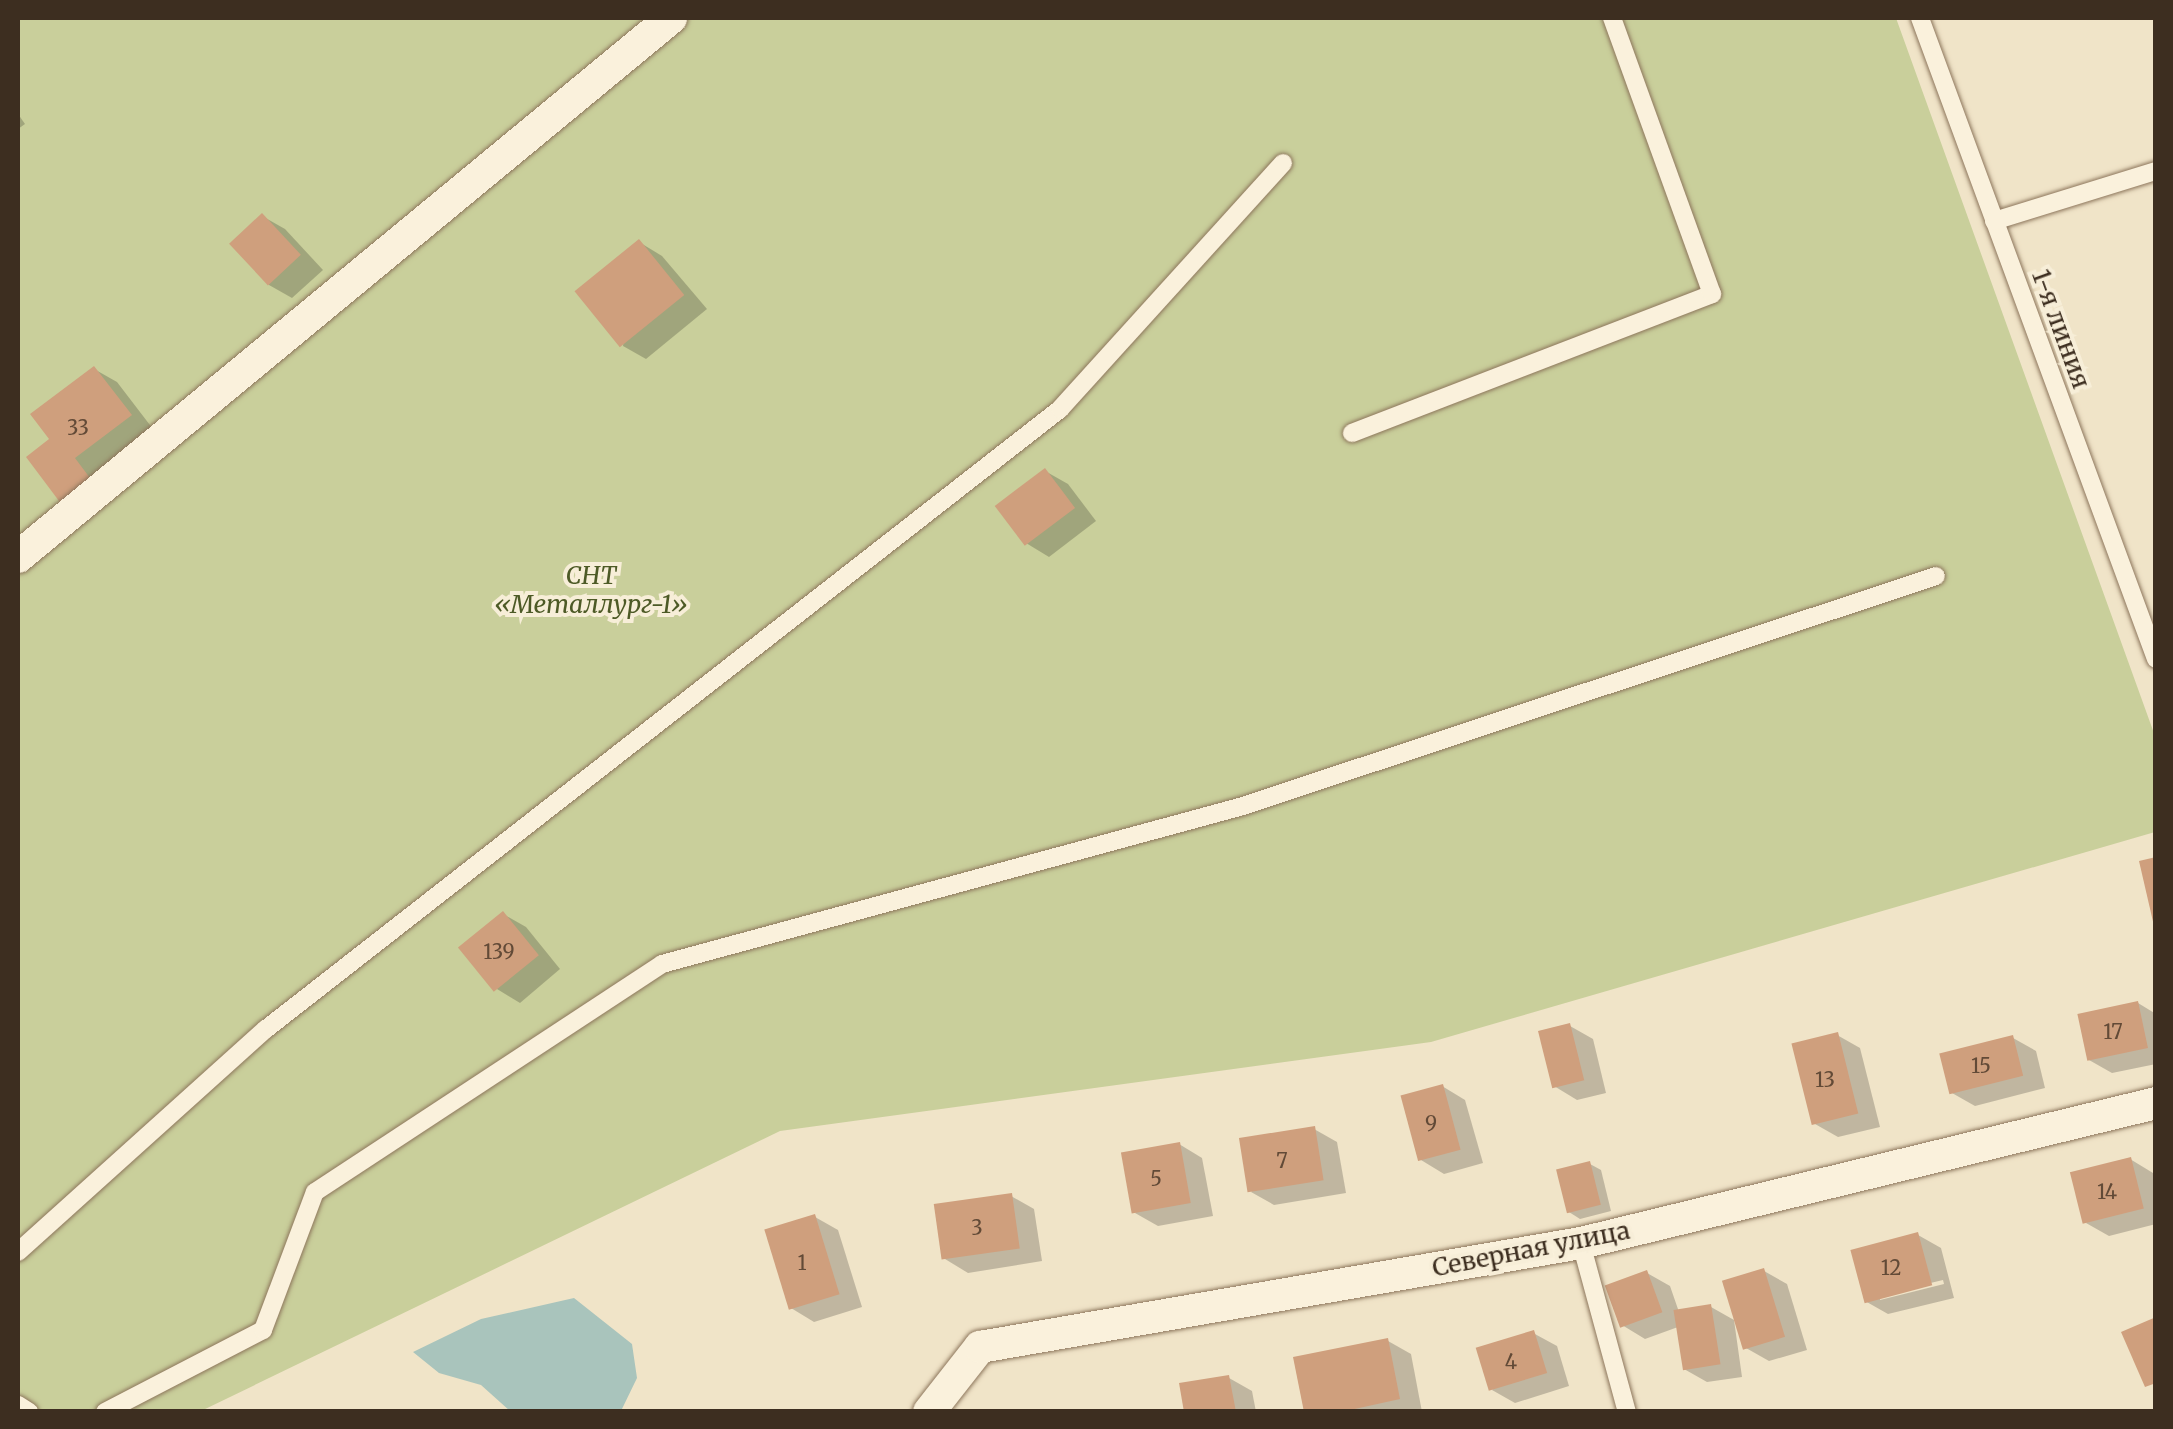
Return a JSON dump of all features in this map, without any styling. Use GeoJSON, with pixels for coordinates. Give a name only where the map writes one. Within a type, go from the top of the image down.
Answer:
{"type":"FeatureCollection","features":[{"type":"Feature","properties":{"kind":"street"},"geometry":{"type":"LineString","coordinates":[[18,557],[671,18]]}},
{"type":"Feature","properties":{"kind":"street","name":"Северная улица"},"geometry":{"type":"LineString","coordinates":[[930,1412],[980,1348],[1581,1243],[2156,1104]]}},
{"type":"Feature","properties":{"kind":"lane"},"geometry":{"type":"LineString","coordinates":[[1352,434],[1712,294],[1612,18]]}},
{"type":"Feature","properties":{"kind":"lane","name":"1-я линия"},"geometry":{"type":"LineString","coordinates":[[1920,18],[2156,658]]}},
{"type":"Feature","properties":{"kind":"lane"},"geometry":{"type":"LineString","coordinates":[[18,1252],[266,1029],[1060,410],[1283,163]]}},
{"type":"Feature","properties":{"kind":"lane"},"geometry":{"type":"LineString","coordinates":[[1994,221],[2156,170]]}},
{"type":"Feature","properties":{"kind":"lane"},"geometry":{"type":"LineString","coordinates":[[104,1412],[263,1330],[315,1192],[662,964],[1243,806],[1936,576]]}},
{"type":"Feature","properties":{"kind":"lane"},"geometry":{"type":"LineString","coordinates":[[1581,1243],[1627,1412]]}},
{"type":"Feature","properties":{"kind":"lane"},"geometry":{"type":"LineString","coordinates":[[18,1405],[29,1412]]}},
{"type":"Feature","properties":{"kind":"green space","name":"СНТ «Металлург-1»"},"geometry":{"type":"Polygon","coordinates":[[[18,18],[1896,18],[2155,736],[2155,832],[1431,1042],[780,1131],[201,1411],[18,1411],[18,18]]]}},
{"type":"Feature","properties":{"kind":"water"},"geometry":{"type":"Polygon","coordinates":[[[574,1298],[632,1344],[637,1378],[621,1411],[510,1411],[481,1385],[439,1373],[413,1352],[481,1319],[574,1298]]]}},
{"type":"Feature","properties":{"kind":"building"},"geometry":{"type":"Polygon","coordinates":[[[262,213],[301,255],[268,285],[229,244],[262,213]]]}},
{"type":"Feature","properties":{"kind":"building"},"geometry":{"type":"Polygon","coordinates":[[[639,239],[684,295],[620,347],[574,291],[639,239]]]}},
{"type":"Feature","properties":{"kind":"building"},"geometry":{"type":"Polygon","coordinates":[[[94,366],[132,415],[75,458],[93,482],[62,505],[26,457],[49,439],[30,414],[94,366]]]}},
{"type":"Feature","properties":{"kind":"building"},"geometry":{"type":"Polygon","coordinates":[[[1045,468],[1075,508],[1025,546],[995,506],[1045,468]]]}},
{"type":"Feature","properties":{"kind":"building"},"geometry":{"type":"Polygon","coordinates":[[[2156,857],[2156,925],[2154,926],[2139,861],[2156,857]]]}},
{"type":"Feature","properties":{"kind":"building"},"geometry":{"type":"Polygon","coordinates":[[[503,911],[539,955],[494,992],[458,948],[503,911]]]}},
{"type":"Feature","properties":{"kind":"building"},"geometry":{"type":"Polygon","coordinates":[[[2138,1001],[2148,1048],[2087,1061],[2077,1014],[2138,1001]]]}},
{"type":"Feature","properties":{"kind":"building"},"geometry":{"type":"Polygon","coordinates":[[[1570,1023],[1584,1080],[1552,1088],[1538,1031],[1570,1023]]]}},
{"type":"Feature","properties":{"kind":"building"},"geometry":{"type":"Polygon","coordinates":[[[1838,1032],[1858,1114],[1812,1125],[1791,1044],[1838,1032]]]}},
{"type":"Feature","properties":{"kind":"building"},"geometry":{"type":"Polygon","coordinates":[[[2013,1035],[2023,1076],[1949,1094],[1939,1053],[2013,1035]]]}},
{"type":"Feature","properties":{"kind":"building"},"geometry":{"type":"Polygon","coordinates":[[[1443,1084],[1461,1150],[1418,1161],[1400,1095],[1443,1084]]]}},
{"type":"Feature","properties":{"kind":"building"},"geometry":{"type":"Polygon","coordinates":[[[1315,1126],[1324,1180],[1248,1192],[1239,1138],[1315,1126]]]}},
{"type":"Feature","properties":{"kind":"building"},"geometry":{"type":"Polygon","coordinates":[[[1180,1142],[1191,1203],[1132,1213],[1121,1152],[1180,1142]]]}},
{"type":"Feature","properties":{"kind":"building"},"geometry":{"type":"Polygon","coordinates":[[[2131,1157],[2144,1208],[2083,1224],[2070,1172],[2131,1157]]]}},
{"type":"Feature","properties":{"kind":"building"},"geometry":{"type":"Polygon","coordinates":[[[1590,1161],[1601,1205],[1567,1213],[1556,1169],[1590,1161]]]}},
{"type":"Feature","properties":{"kind":"building"},"geometry":{"type":"Polygon","coordinates":[[[1012,1193],[1020,1248],[942,1259],[934,1204],[1012,1193]]]}},
{"type":"Feature","properties":{"kind":"building"},"geometry":{"type":"Polygon","coordinates":[[[815,1214],[840,1294],[789,1310],[764,1229],[815,1214]]]}},
{"type":"Feature","properties":{"kind":"building"},"geometry":{"type":"Polygon","coordinates":[[[1918,1232],[1932,1285],[1865,1303],[1850,1250],[1918,1232]]]}},
{"type":"Feature","properties":{"kind":"building"},"geometry":{"type":"Polygon","coordinates":[[[1764,1268],[1785,1337],[1743,1350],[1722,1281],[1764,1268]]]}},
{"type":"Feature","properties":{"kind":"building"},"geometry":{"type":"Polygon","coordinates":[[[1647,1270],[1662,1312],[1620,1328],[1605,1285],[1647,1270]]]}},
{"type":"Feature","properties":{"kind":"building"},"geometry":{"type":"Polygon","coordinates":[[[1711,1304],[1721,1364],[1683,1370],[1673,1310],[1711,1304]]]}},
{"type":"Feature","properties":{"kind":"building"},"geometry":{"type":"Polygon","coordinates":[[[2156,1317],[2156,1383],[2145,1387],[2121,1332],[2156,1317]]]}},
{"type":"Feature","properties":{"kind":"building"},"geometry":{"type":"Polygon","coordinates":[[[1534,1330],[1547,1373],[1489,1391],[1476,1348],[1534,1330]]]}},
{"type":"Feature","properties":{"kind":"building"},"geometry":{"type":"Polygon","coordinates":[[[1388,1338],[1400,1399],[1341,1412],[1304,1412],[1293,1357],[1388,1338]]]}},
{"type":"Feature","properties":{"kind":"building"},"geometry":{"type":"Polygon","coordinates":[[[1229,1375],[1236,1412],[1184,1412],[1179,1383],[1229,1375]]]}}]}
